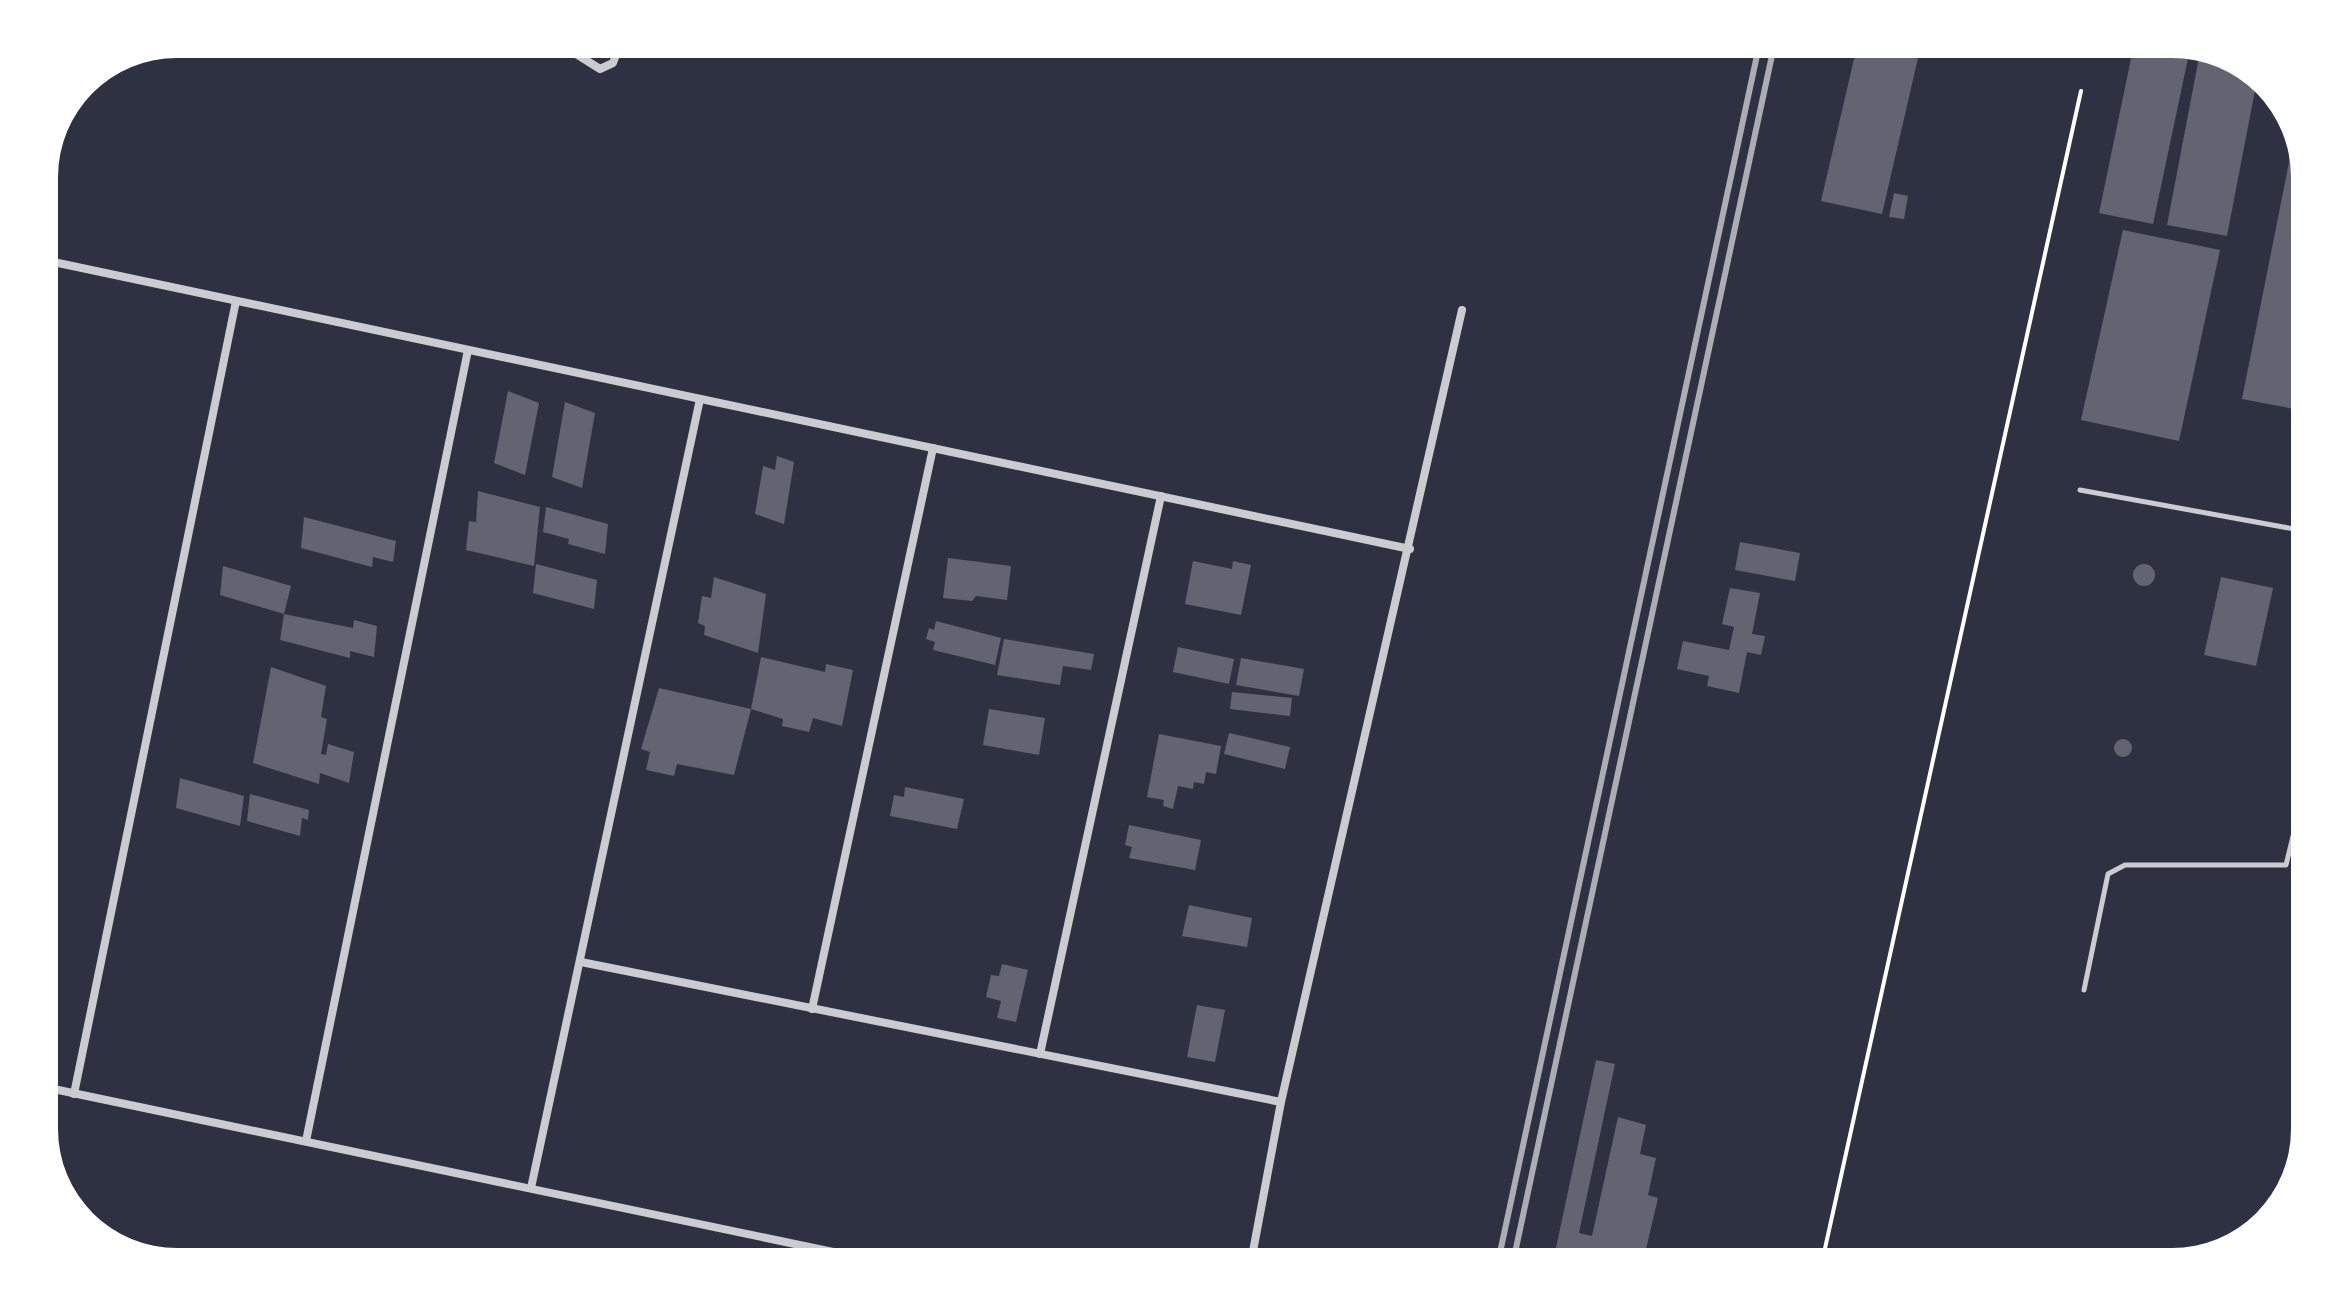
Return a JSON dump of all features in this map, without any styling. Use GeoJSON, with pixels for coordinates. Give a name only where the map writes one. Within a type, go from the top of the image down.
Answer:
{"type":"FeatureCollection","features":[{"type":"Feature","properties":{"kind":"street"},"geometry":{"type":"LineString","coordinates":[[583,58],[600,69],[613,63],[615,58]]}},
{"type":"Feature","properties":{"kind":"street"},"geometry":{"type":"LineString","coordinates":[[58,263],[1410,549]]}},
{"type":"Feature","properties":{"kind":"street"},"geometry":{"type":"LineString","coordinates":[[74,1094],[236,301]]}},
{"type":"Feature","properties":{"kind":"street"},"geometry":{"type":"LineString","coordinates":[[1254,1248],[1281,1102],[1410,549],[1462,310]]}},
{"type":"Feature","properties":{"kind":"street"},"geometry":{"type":"LineString","coordinates":[[306,1141],[468,350]]}},
{"type":"Feature","properties":{"kind":"street"},"geometry":{"type":"LineString","coordinates":[[531,1188],[700,399]]}},
{"type":"Feature","properties":{"kind":"street"},"geometry":{"type":"LineString","coordinates":[[812,1009],[933,448]]}},
{"type":"Feature","properties":{"kind":"street"},"geometry":{"type":"LineString","coordinates":[[1040,1054],[1161,496]]}},
{"type":"Feature","properties":{"kind":"street"},"geometry":{"type":"LineString","coordinates":[[581,962],[1281,1102]]}},
{"type":"Feature","properties":{"kind":"street"},"geometry":{"type":"LineString","coordinates":[[58,1090],[815,1248]]}},
{"type":"Feature","properties":{"kind":"lane"},"geometry":{"type":"LineString","coordinates":[[2080,490],[2291,528]]}},
{"type":"Feature","properties":{"kind":"lane"},"geometry":{"type":"LineString","coordinates":[[2084,990],[2108,874],[2125,865],[2286,865],[2291,844]]}},
{"type":"Feature","properties":{"kind":"path"},"geometry":{"type":"LineString","coordinates":[[1825,1248],[2081,91]]}},
{"type":"Feature","properties":{"kind":"building"},"geometry":{"type":"Polygon","coordinates":[[[1854,58],[1918,58],[1882,214],[1821,201],[1854,58]]]}},
{"type":"Feature","properties":{"kind":"building"},"geometry":{"type":"Polygon","coordinates":[[[2131,58],[2188,59],[2153,224],[2099,213],[2131,58]]]}},
{"type":"Feature","properties":{"kind":"building"},"geometry":{"type":"Polygon","coordinates":[[[2198,61],[2203,62],[2232,74],[2255,92],[2227,236],[2167,225],[2198,61]]]}},
{"type":"Feature","properties":{"kind":"building"},"geometry":{"type":"Polygon","coordinates":[[[2290,159],[2291,408],[2242,399],[2290,159]]]}},
{"type":"Feature","properties":{"kind":"building"},"geometry":{"type":"Polygon","coordinates":[[[1894,193],[1908,196],[1904,219],[1889,217],[1894,193]]]}},
{"type":"Feature","properties":{"kind":"building"},"geometry":{"type":"Polygon","coordinates":[[[2123,230],[2220,250],[2179,441],[2081,420],[2123,230]]]}},
{"type":"Feature","properties":{"kind":"building"},"geometry":{"type":"Polygon","coordinates":[[[508,391],[539,403],[525,475],[494,463],[508,391]]]}},
{"type":"Feature","properties":{"kind":"building"},"geometry":{"type":"Polygon","coordinates":[[[565,402],[595,413],[582,488],[552,477],[565,402]]]}},
{"type":"Feature","properties":{"kind":"building"},"geometry":{"type":"Polygon","coordinates":[[[777,456],[794,462],[784,524],[755,514],[763,466],[775,470],[777,456]]]}},
{"type":"Feature","properties":{"kind":"building"},"geometry":{"type":"Polygon","coordinates":[[[478,491],[540,507],[534,566],[466,550],[469,521],[476,522],[478,491]]]}},
{"type":"Feature","properties":{"kind":"building"},"geometry":{"type":"Polygon","coordinates":[[[546,507],[608,524],[605,554],[568,544],[569,539],[543,532],[546,507]]]}},
{"type":"Feature","properties":{"kind":"building"},"geometry":{"type":"Polygon","coordinates":[[[304,517],[396,541],[393,562],[373,557],[372,567],[301,548],[304,517]]]}},
{"type":"Feature","properties":{"kind":"building"},"geometry":{"type":"Polygon","coordinates":[[[1740,542],[1800,553],[1795,581],[1735,570],[1740,542]]]}},
{"type":"Feature","properties":{"kind":"building"},"geometry":{"type":"Polygon","coordinates":[[[948,558],[1011,566],[1007,600],[976,596],[972,601],[943,598],[948,558]]]}},
{"type":"Feature","properties":{"kind":"building"},"geometry":{"type":"Polygon","coordinates":[[[1193,561],[1232,569],[1233,561],[1251,565],[1241,615],[1185,604],[1193,561]]]}},
{"type":"Feature","properties":{"kind":"building"},"geometry":{"type":"Polygon","coordinates":[[[536,564],[597,580],[594,609],[533,593],[536,564]]]}},
{"type":"Feature","properties":{"kind":"building"},"geometry":{"type":"Polygon","coordinates":[[[2144,564],[2152,567],[2155,575],[2152,583],[2144,586],[2136,583],[2133,575],[2136,567],[2144,564]]]}},
{"type":"Feature","properties":{"kind":"building"},"geometry":{"type":"Polygon","coordinates":[[[223,566],[291,586],[284,614],[220,595],[223,566]]]}},
{"type":"Feature","properties":{"kind":"building"},"geometry":{"type":"Polygon","coordinates":[[[714,577],[766,594],[758,653],[704,635],[705,626],[698,623],[702,596],[711,598],[714,577]]]}},
{"type":"Feature","properties":{"kind":"building"},"geometry":{"type":"Polygon","coordinates":[[[2221,577],[2273,588],[2256,666],[2204,655],[2221,577]]]}},
{"type":"Feature","properties":{"kind":"building"},"geometry":{"type":"Polygon","coordinates":[[[1730,588],[1760,593],[1752,634],[1765,636],[1761,655],[1747,652],[1739,693],[1707,686],[1709,676],[1677,669],[1683,641],[1729,650],[1734,627],[1722,624],[1730,588]]]}},
{"type":"Feature","properties":{"kind":"building"},"geometry":{"type":"Polygon","coordinates":[[[284,614],[353,628],[354,620],[377,626],[374,657],[350,651],[350,658],[280,640],[284,614]]]}},
{"type":"Feature","properties":{"kind":"building"},"geometry":{"type":"Polygon","coordinates":[[[936,621],[1001,638],[995,665],[933,650],[935,642],[926,639],[929,628],[934,630],[936,621]]]}},
{"type":"Feature","properties":{"kind":"building"},"geometry":{"type":"Polygon","coordinates":[[[1004,639],[1094,654],[1091,670],[1063,666],[1060,685],[997,675],[1004,639]]]}},
{"type":"Feature","properties":{"kind":"building"},"geometry":{"type":"Polygon","coordinates":[[[1178,647],[1234,659],[1229,684],[1173,672],[1178,647]]]}},
{"type":"Feature","properties":{"kind":"building"},"geometry":{"type":"Polygon","coordinates":[[[761,657],[825,672],[826,664],[853,670],[842,726],[813,718],[809,732],[782,726],[783,719],[751,709],[761,657]]]}},
{"type":"Feature","properties":{"kind":"building"},"geometry":{"type":"Polygon","coordinates":[[[1241,658],[1304,669],[1299,696],[1236,685],[1241,658]]]}},
{"type":"Feature","properties":{"kind":"building"},"geometry":{"type":"Polygon","coordinates":[[[271,667],[326,686],[321,717],[327,719],[321,754],[326,755],[328,744],[354,752],[349,783],[320,773],[319,784],[253,763],[271,667]]]}},
{"type":"Feature","properties":{"kind":"building"},"geometry":{"type":"Polygon","coordinates":[[[659,688],[751,709],[734,775],[677,764],[674,776],[646,770],[650,752],[641,749],[659,688]]]}},
{"type":"Feature","properties":{"kind":"building"},"geometry":{"type":"Polygon","coordinates":[[[1232,692],[1292,698],[1290,716],[1230,709],[1232,692]]]}},
{"type":"Feature","properties":{"kind":"building"},"geometry":{"type":"Polygon","coordinates":[[[989,709],[1045,718],[1039,755],[983,745],[989,709]]]}},
{"type":"Feature","properties":{"kind":"building"},"geometry":{"type":"Polygon","coordinates":[[[1229,733],[1290,747],[1285,769],[1224,754],[1229,733]]]}},
{"type":"Feature","properties":{"kind":"building"},"geometry":{"type":"Polygon","coordinates":[[[1159,734],[1221,746],[1216,774],[1206,772],[1204,784],[1194,782],[1193,789],[1178,786],[1173,809],[1163,806],[1164,800],[1147,797],[1159,734]]]}},
{"type":"Feature","properties":{"kind":"building"},"geometry":{"type":"Polygon","coordinates":[[[2123,739],[2132,748],[2123,757],[2114,748],[2123,739]]]}},
{"type":"Feature","properties":{"kind":"building"},"geometry":{"type":"Polygon","coordinates":[[[180,778],[244,796],[240,826],[176,808],[180,778]]]}},
{"type":"Feature","properties":{"kind":"building"},"geometry":{"type":"Polygon","coordinates":[[[905,787],[964,799],[957,829],[890,816],[894,795],[904,797],[905,787]]]}},
{"type":"Feature","properties":{"kind":"building"},"geometry":{"type":"Polygon","coordinates":[[[250,794],[309,810],[308,820],[302,818],[300,836],[247,821],[250,794]]]}},
{"type":"Feature","properties":{"kind":"building"},"geometry":{"type":"Polygon","coordinates":[[[1129,825],[1201,840],[1195,870],[1129,858],[1132,847],[1125,845],[1129,825]]]}},
{"type":"Feature","properties":{"kind":"building"},"geometry":{"type":"Polygon","coordinates":[[[1189,905],[1252,918],[1247,947],[1182,936],[1189,905]]]}},
{"type":"Feature","properties":{"kind":"building"},"geometry":{"type":"Polygon","coordinates":[[[1002,964],[1028,970],[1016,1022],[997,1018],[1001,1001],[986,997],[991,975],[999,976],[1002,964]]]}},
{"type":"Feature","properties":{"kind":"building"},"geometry":{"type":"Polygon","coordinates":[[[1197,1005],[1225,1010],[1215,1062],[1187,1057],[1197,1005]]]}},
{"type":"Feature","properties":{"kind":"building"},"geometry":{"type":"Polygon","coordinates":[[[1596,1060],[1615,1064],[1579,1233],[1592,1236],[1618,1117],[1646,1125],[1640,1154],[1656,1158],[1648,1195],[1658,1198],[1646,1248],[1556,1248],[1596,1060]]]}},
{"type":"Feature","properties":{"kind":"railway"},"geometry":{"type":"LineString","coordinates":[[1501,1248],[1756,58]]}},
{"type":"Feature","properties":{"kind":"railway"},"geometry":{"type":"LineString","coordinates":[[1516,1248],[1771,58]]}}]}
